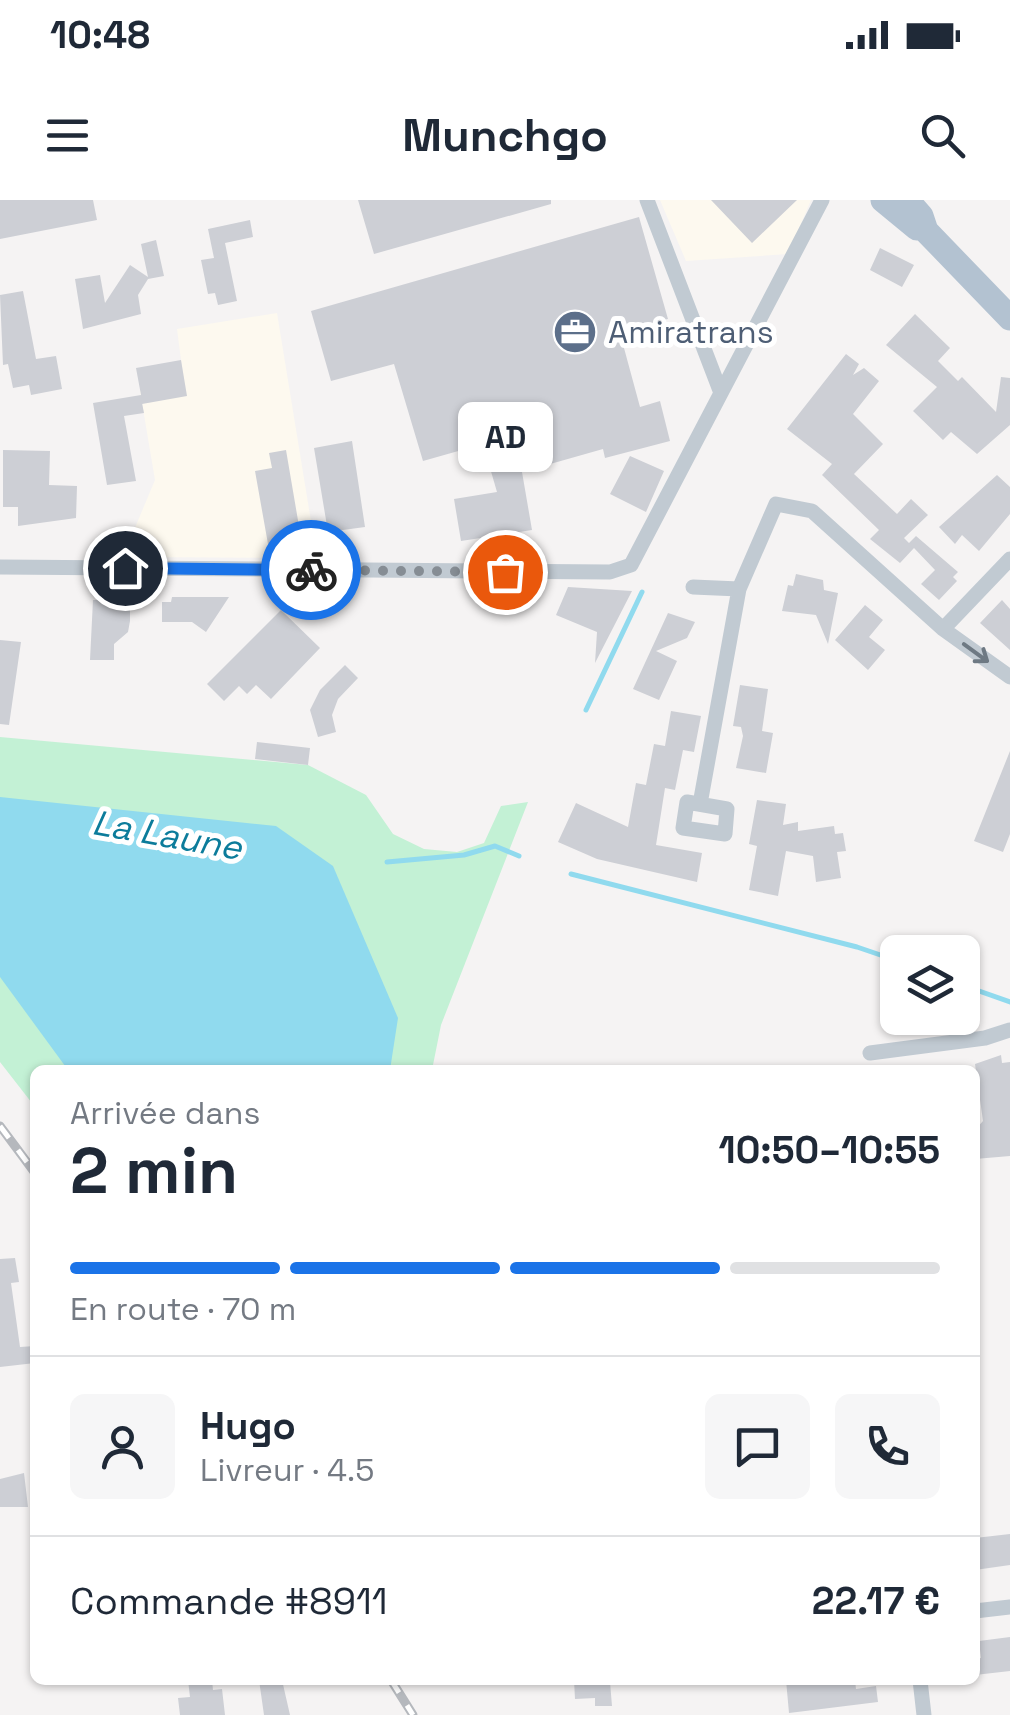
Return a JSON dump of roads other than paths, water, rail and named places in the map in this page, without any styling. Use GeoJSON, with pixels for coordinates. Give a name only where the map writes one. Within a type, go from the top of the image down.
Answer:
{"type":"FeatureCollection","features":[{"type":"Feature","properties":{"kind":"main road"},"geometry":{"type":"LineString","coordinates":[[883,200],[909,225],[926,231]]}},
{"type":"Feature","properties":{"kind":"main road"},"geometry":{"type":"LineString","coordinates":[[907,200],[921,216],[926,231],[1010,318]]}},
{"type":"Feature","properties":{"kind":"street"},"geometry":{"type":"LineString","coordinates":[[647,200],[722,393]]}},
{"type":"Feature","properties":{"kind":"street"},"geometry":{"type":"LineString","coordinates":[[0,567],[610,572],[631,565],[643,549],[822,200]]}},
{"type":"Feature","properties":{"kind":"street"},"geometry":{"type":"LineString","coordinates":[[700,804],[739,590],[776,504],[812,512],[943,629],[1010,678]]}},
{"type":"Feature","properties":{"kind":"street"},"geometry":{"type":"LineString","coordinates":[[943,629],[1010,559]]}},
{"type":"Feature","properties":{"kind":"street"},"geometry":{"type":"LineString","coordinates":[[694,587],[739,590]]}},
{"type":"Feature","properties":{"kind":"street"},"geometry":{"type":"LineString","coordinates":[[870,1053],[984,1038],[1010,1030]]}},
{"type":"Feature","properties":{"kind":"street"},"geometry":{"type":"LineString","coordinates":[[980,1610],[1010,1607]]}},
{"type":"Feature","properties":{"kind":"street"},"geometry":{"type":"LineString","coordinates":[[921,1685],[924,1715]]}},
{"type":"Feature","properties":{"kind":"water"},"geometry":{"type":"Polygon","coordinates":[[[0,797],[276,826],[333,866],[398,1018],[391,1065],[64,1065],[0,977],[0,797]]]}},
{"type":"Feature","properties":{"kind":"waterway"},"geometry":{"type":"LineString","coordinates":[[586,710],[642,592]]}},
{"type":"Feature","properties":{"kind":"waterway","name":"La Laune"},"geometry":{"type":"LineString","coordinates":[[387,862],[464,855],[495,846],[519,856]]}},
{"type":"Feature","properties":{"kind":"waterway","name":"La Laune"},"geometry":{"type":"LineString","coordinates":[[571,874],[880,955]]}},
{"type":"Feature","properties":{"kind":"waterway","name":"La Laune"},"geometry":{"type":"LineString","coordinates":[[980,991],[1010,1002]]}},
{"type":"Feature","properties":{"kind":"railway"},"geometry":{"type":"LineString","coordinates":[[0,1126],[30,1166]]}},
{"type":"Feature","properties":{"kind":"railway"},"geometry":{"type":"LineString","coordinates":[[394,1685],[413,1715]]}},
{"type":"Feature","properties":{"kind":"place","name":"Amiratrans"},"geometry":{"type":"Point","coordinates":[575,332]}},
{"type":"Feature","properties":{"kind":"place","name":"AD"},"geometry":{"type":"Point","coordinates":[505,572]}}]}
